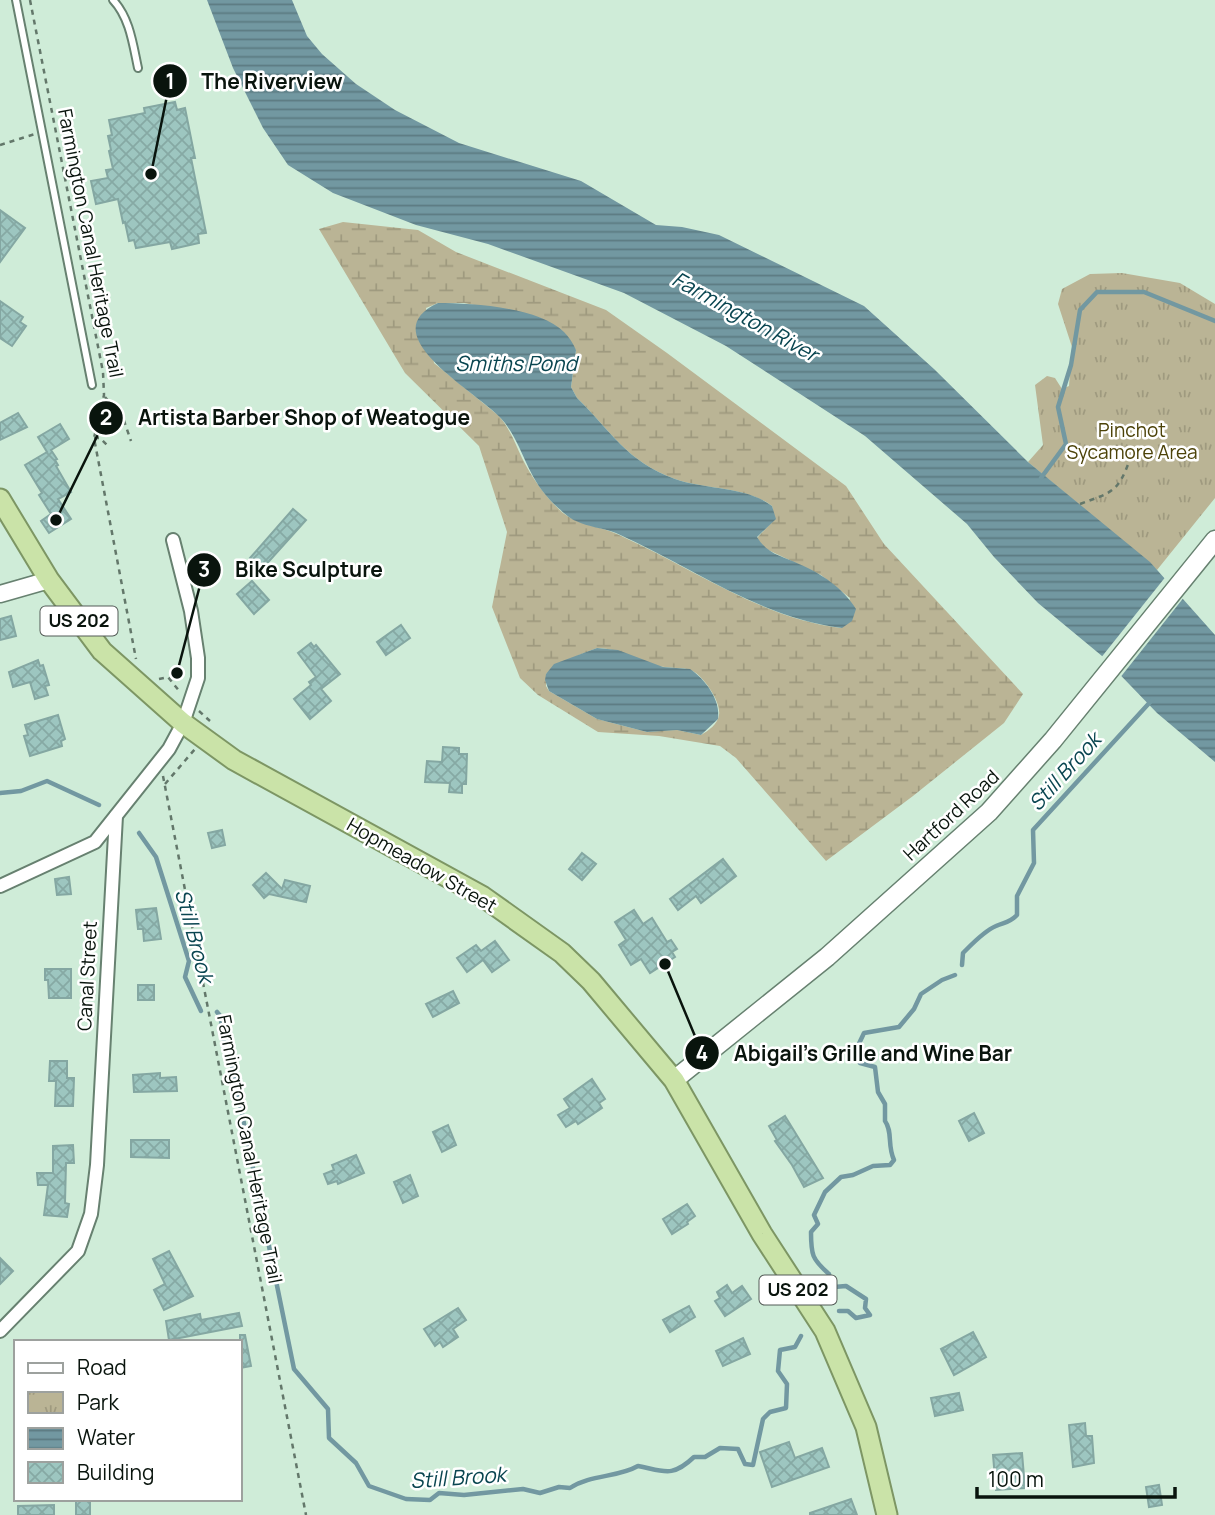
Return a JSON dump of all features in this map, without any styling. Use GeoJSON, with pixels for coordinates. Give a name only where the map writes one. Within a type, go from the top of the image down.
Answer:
{"type":"FeatureCollection","features":[{"type":"Feature","properties":{"kind":"highway","name":"Hopmeadow Street"},"geometry":{"type":"LineString","coordinates":[[0,499],[49,579],[102,651],[183,723],[234,760],[482,896],[551,946],[591,981],[674,1080],[762,1234],[825,1331],[866,1427],[887,1515]]}},
{"type":"Feature","properties":{"kind":"main road","name":"Hartford Road"},"geometry":{"type":"LineString","coordinates":[[674,1080],[827,957],[977,823],[1030,768],[1215,540]]}},
{"type":"Feature","properties":{"kind":"street"},"geometry":{"type":"LineString","coordinates":[[0,886],[95,842],[169,748],[183,723],[198,678],[198,658],[191,611],[173,540]]}},
{"type":"Feature","properties":{"kind":"street"},"geometry":{"type":"LineString","coordinates":[[0,594],[49,579]]}},
{"type":"Feature","properties":{"kind":"street","name":"Canal Street"},"geometry":{"type":"LineString","coordinates":[[0,1331],[78,1251],[90,1214],[97,1165],[116,816]]}},
{"type":"Feature","properties":{"kind":"lane"},"geometry":{"type":"LineString","coordinates":[[16,0],[92,385]]}},
{"type":"Feature","properties":{"kind":"lane"},"geometry":{"type":"LineString","coordinates":[[113,0],[123,10],[133,40],[138,68]]}},
{"type":"Feature","properties":{"kind":"path","name":"Farmington Canal Heritage Trail"},"geometry":{"type":"LineString","coordinates":[[30,0],[103,372],[103,396],[94,438],[135,656]]}},
{"type":"Feature","properties":{"kind":"path"},"geometry":{"type":"LineString","coordinates":[[0,145],[34,134]]}},
{"type":"Feature","properties":{"kind":"path"},"geometry":{"type":"LineString","coordinates":[[92,385],[123,418],[131,441]]}},
{"type":"Feature","properties":{"kind":"path"},"geometry":{"type":"LineString","coordinates":[[94,438],[100,438],[108,446]]}},
{"type":"Feature","properties":{"kind":"path"},"geometry":{"type":"LineString","coordinates":[[1080,504],[1113,491],[1121,482],[1130,460]]}},
{"type":"Feature","properties":{"kind":"path","name":"Farmington Canal Heritage Trail"},"geometry":{"type":"LineString","coordinates":[[190,755],[165,784],[306,1515]]}},
{"type":"Feature","properties":{"kind":"green space"},"geometry":{"type":"Polygon","coordinates":[[[343,222],[418,230],[456,252],[606,310],[667,353],[846,486],[884,544],[1023,694],[1004,723],[826,861],[736,758],[720,746],[659,736],[598,732],[538,695],[520,678],[492,607],[507,532],[479,446],[405,373],[319,229],[343,222]],[[438,303],[426,308],[434,363],[499,416],[535,480],[563,513],[645,547],[754,603],[782,614],[841,628],[850,598],[821,575],[764,548],[757,538],[775,519],[772,506],[750,495],[675,479],[644,464],[577,398],[571,387],[576,350],[541,318],[464,303],[438,303]],[[597,648],[546,674],[549,691],[597,719],[647,732],[677,730],[701,735],[717,721],[719,710],[715,698],[696,673],[656,666],[615,651],[597,648]]]}},
{"type":"Feature","properties":{"kind":"green space","name":"Pinchot Sycamore Area"},"geometry":{"type":"Polygon","coordinates":[[[1122,273],[1180,283],[1215,304],[1215,498],[1157,570],[1028,462],[1043,445],[1035,385],[1047,376],[1055,378],[1062,389],[1069,386],[1072,347],[1058,304],[1062,289],[1090,274],[1122,273]]]}},
{"type":"Feature","properties":{"kind":"water","name":"Farmington River"},"geometry":{"type":"Polygon","coordinates":[[[207,0],[292,0],[307,36],[322,54],[356,84],[395,110],[459,143],[581,181],[656,225],[682,227],[719,235],[864,306],[934,369],[1028,462],[1150,562],[1215,635],[1215,762],[1157,713],[1102,656],[1038,603],[967,524],[865,436],[726,346],[624,293],[488,244],[416,225],[333,193],[288,165],[263,128],[233,68],[207,0]]]}},
{"type":"Feature","properties":{"kind":"water","name":"Smiths Pond"},"geometry":{"type":"Polygon","coordinates":[[[438,303],[469,304],[522,312],[539,317],[564,332],[576,350],[571,387],[577,398],[621,444],[644,464],[675,479],[750,495],[772,506],[776,519],[757,537],[761,543],[771,551],[816,572],[838,588],[856,609],[852,621],[842,628],[782,614],[616,533],[567,516],[545,495],[505,423],[438,365],[423,348],[416,332],[420,317],[438,303]]]}},
{"type":"Feature","properties":{"kind":"water"},"geometry":{"type":"Polygon","coordinates":[[[597,648],[618,650],[663,667],[690,669],[711,691],[717,705],[718,719],[701,735],[677,730],[647,732],[597,719],[549,691],[546,674],[554,664],[597,648]]]}},
{"type":"Feature","properties":{"kind":"pier"},"geometry":{"type":"Polygon","coordinates":[[[1167,575],[1185,596],[1119,679],[1100,659],[1167,575]]]}},
{"type":"Feature","properties":{"kind":"building"},"geometry":{"type":"Polygon","coordinates":[[[175,102],[177,110],[185,108],[195,158],[191,158],[206,233],[198,234],[199,243],[172,249],[170,242],[136,248],[134,240],[129,241],[118,199],[96,204],[91,181],[108,178],[106,170],[113,169],[109,151],[108,136],[112,135],[109,120],[145,113],[144,108],[175,102]]]}},
{"type":"Feature","properties":{"kind":"building"},"geometry":{"type":"Polygon","coordinates":[[[0,210],[25,228],[0,262],[0,210]]]}},
{"type":"Feature","properties":{"kind":"building"},"geometry":{"type":"Polygon","coordinates":[[[0,301],[23,317],[20,322],[26,326],[12,346],[0,338],[0,301]]]}},
{"type":"Feature","properties":{"kind":"building"},"geometry":{"type":"Polygon","coordinates":[[[18,413],[27,427],[0,440],[0,423],[18,413]]]}},
{"type":"Feature","properties":{"kind":"building"},"geometry":{"type":"Polygon","coordinates":[[[60,424],[69,439],[51,450],[57,459],[56,466],[71,492],[58,499],[71,519],[49,533],[41,521],[51,514],[25,465],[47,452],[38,437],[60,424]]]}},
{"type":"Feature","properties":{"kind":"building"},"geometry":{"type":"Polygon","coordinates":[[[293,509],[306,520],[262,569],[250,558],[293,509]]]}},
{"type":"Feature","properties":{"kind":"building"},"geometry":{"type":"Polygon","coordinates":[[[252,581],[269,600],[254,614],[237,594],[252,581]]]}},
{"type":"Feature","properties":{"kind":"building"},"geometry":{"type":"Polygon","coordinates":[[[11,616],[16,636],[0,640],[0,619],[11,616]]]}},
{"type":"Feature","properties":{"kind":"building"},"geometry":{"type":"Polygon","coordinates":[[[401,625],[410,638],[386,655],[377,642],[401,625]]]}},
{"type":"Feature","properties":{"kind":"building"},"geometry":{"type":"Polygon","coordinates":[[[311,643],[314,647],[316,645],[340,674],[321,689],[331,701],[310,719],[294,699],[311,685],[309,682],[316,677],[298,653],[311,643]]]}},
{"type":"Feature","properties":{"kind":"building"},"geometry":{"type":"Polygon","coordinates":[[[38,660],[40,666],[43,665],[49,685],[45,686],[48,695],[35,699],[30,682],[13,687],[9,672],[38,660]]]}},
{"type":"Feature","properties":{"kind":"building"},"geometry":{"type":"Polygon","coordinates":[[[58,715],[65,739],[61,741],[62,746],[30,756],[24,736],[28,735],[25,725],[58,715]]]}},
{"type":"Feature","properties":{"kind":"building"},"geometry":{"type":"Polygon","coordinates":[[[443,747],[459,748],[459,754],[467,754],[466,784],[462,784],[462,793],[449,792],[450,783],[425,782],[427,761],[442,762],[443,747]]]}},
{"type":"Feature","properties":{"kind":"building"},"geometry":{"type":"Polygon","coordinates":[[[222,830],[225,845],[212,848],[208,833],[222,830]]]}},
{"type":"Feature","properties":{"kind":"building"},"geometry":{"type":"Polygon","coordinates":[[[582,853],[596,864],[582,880],[569,869],[582,853]]]}},
{"type":"Feature","properties":{"kind":"building"},"geometry":{"type":"Polygon","coordinates":[[[723,859],[736,876],[701,903],[696,896],[678,910],[670,899],[723,859]]]}},
{"type":"Feature","properties":{"kind":"building"},"geometry":{"type":"Polygon","coordinates":[[[266,873],[282,889],[285,880],[310,886],[306,902],[269,894],[264,898],[253,885],[266,873]]]}},
{"type":"Feature","properties":{"kind":"building"},"geometry":{"type":"Polygon","coordinates":[[[69,877],[71,894],[57,895],[55,879],[69,877]]]}},
{"type":"Feature","properties":{"kind":"building"},"geometry":{"type":"Polygon","coordinates":[[[156,908],[161,939],[144,941],[143,929],[138,929],[136,910],[156,908]]]}},
{"type":"Feature","properties":{"kind":"building"},"geometry":{"type":"Polygon","coordinates":[[[634,910],[643,924],[652,918],[667,942],[671,940],[677,949],[672,952],[675,957],[650,973],[641,959],[631,965],[619,945],[626,940],[615,922],[634,910]]]}},
{"type":"Feature","properties":{"kind":"building"},"geometry":{"type":"Polygon","coordinates":[[[495,941],[509,960],[492,972],[483,960],[467,972],[457,958],[476,945],[481,951],[495,941]]]}},
{"type":"Feature","properties":{"kind":"building"},"geometry":{"type":"Polygon","coordinates":[[[45,969],[71,969],[71,998],[49,998],[45,969]]]}},
{"type":"Feature","properties":{"kind":"building"},"geometry":{"type":"Polygon","coordinates":[[[138,985],[154,985],[154,1000],[138,1000],[138,985]]]}},
{"type":"Feature","properties":{"kind":"building"},"geometry":{"type":"Polygon","coordinates":[[[453,991],[459,1003],[433,1017],[426,1004],[453,991]]]}},
{"type":"Feature","properties":{"kind":"building"},"geometry":{"type":"Polygon","coordinates":[[[50,1061],[67,1061],[67,1078],[74,1078],[73,1106],[55,1106],[56,1081],[49,1081],[50,1061]]]}},
{"type":"Feature","properties":{"kind":"building"},"geometry":{"type":"Polygon","coordinates":[[[160,1073],[160,1078],[176,1077],[177,1091],[134,1092],[133,1075],[160,1073]]]}},
{"type":"Feature","properties":{"kind":"building"},"geometry":{"type":"Polygon","coordinates":[[[592,1079],[605,1099],[599,1103],[602,1108],[578,1124],[576,1121],[566,1127],[558,1115],[570,1108],[564,1099],[592,1079]]]}},
{"type":"Feature","properties":{"kind":"building"},"geometry":{"type":"Polygon","coordinates":[[[974,1113],[984,1133],[969,1141],[959,1121],[974,1113]]]}},
{"type":"Feature","properties":{"kind":"building"},"geometry":{"type":"Polygon","coordinates":[[[785,1116],[823,1178],[804,1187],[775,1141],[777,1140],[769,1126],[785,1116]]]}},
{"type":"Feature","properties":{"kind":"building"},"geometry":{"type":"Polygon","coordinates":[[[448,1125],[456,1145],[442,1152],[433,1132],[448,1125]]]}},
{"type":"Feature","properties":{"kind":"building"},"geometry":{"type":"Polygon","coordinates":[[[131,1140],[169,1140],[169,1158],[131,1157],[131,1140]]]}},
{"type":"Feature","properties":{"kind":"building"},"geometry":{"type":"Polygon","coordinates":[[[73,1145],[74,1163],[66,1163],[65,1203],[69,1204],[67,1217],[44,1215],[48,1185],[38,1185],[37,1173],[53,1173],[53,1146],[73,1145]]]}},
{"type":"Feature","properties":{"kind":"building"},"geometry":{"type":"Polygon","coordinates":[[[356,1155],[364,1173],[338,1184],[337,1181],[328,1184],[324,1174],[334,1170],[332,1165],[356,1155]]]}},
{"type":"Feature","properties":{"kind":"building"},"geometry":{"type":"Polygon","coordinates":[[[410,1175],[418,1196],[403,1203],[394,1182],[410,1175]]]}},
{"type":"Feature","properties":{"kind":"building"},"geometry":{"type":"Polygon","coordinates":[[[687,1204],[695,1216],[672,1234],[663,1219],[687,1204]]]}},
{"type":"Feature","properties":{"kind":"building"},"geometry":{"type":"Polygon","coordinates":[[[169,1251],[193,1296],[164,1310],[154,1290],[165,1284],[153,1259],[169,1251]]]}},
{"type":"Feature","properties":{"kind":"building"},"geometry":{"type":"Polygon","coordinates":[[[0,1258],[13,1271],[0,1284],[0,1258]]]}},
{"type":"Feature","properties":{"kind":"building"},"geometry":{"type":"Polygon","coordinates":[[[727,1285],[732,1293],[742,1286],[751,1299],[725,1316],[715,1301],[720,1298],[717,1292],[727,1285]]]}},
{"type":"Feature","properties":{"kind":"building"},"geometry":{"type":"Polygon","coordinates":[[[689,1306],[695,1317],[670,1332],[663,1320],[689,1306]]]}},
{"type":"Feature","properties":{"kind":"building"},"geometry":{"type":"Polygon","coordinates":[[[458,1308],[466,1320],[453,1329],[458,1337],[443,1347],[440,1342],[435,1346],[424,1329],[458,1308]]]}},
{"type":"Feature","properties":{"kind":"building"},"geometry":{"type":"Polygon","coordinates":[[[239,1313],[242,1326],[169,1340],[166,1321],[200,1314],[201,1320],[239,1313]]]}},
{"type":"Feature","properties":{"kind":"building"},"geometry":{"type":"Polygon","coordinates":[[[973,1332],[986,1357],[954,1375],[941,1349],[973,1332]]]}},
{"type":"Feature","properties":{"kind":"building"},"geometry":{"type":"Polygon","coordinates":[[[240,1335],[245,1335],[251,1366],[242,1368],[240,1335]]]}},
{"type":"Feature","properties":{"kind":"building"},"geometry":{"type":"Polygon","coordinates":[[[743,1338],[750,1354],[723,1366],[716,1351],[743,1338]]]}},
{"type":"Feature","properties":{"kind":"building"},"geometry":{"type":"Polygon","coordinates":[[[959,1393],[963,1410],[935,1416],[931,1398],[959,1393]]]}},
{"type":"Feature","properties":{"kind":"building"},"geometry":{"type":"Polygon","coordinates":[[[1085,1423],[1086,1436],[1092,1436],[1094,1463],[1073,1467],[1069,1425],[1085,1423]]]}},
{"type":"Feature","properties":{"kind":"building"},"geometry":{"type":"Polygon","coordinates":[[[789,1442],[795,1458],[822,1448],[829,1467],[772,1487],[760,1452],[789,1442]]]}},
{"type":"Feature","properties":{"kind":"building"},"geometry":{"type":"Polygon","coordinates":[[[1022,1453],[1025,1488],[996,1490],[993,1455],[1022,1453]]]}},
{"type":"Feature","properties":{"kind":"building"},"geometry":{"type":"Polygon","coordinates":[[[1159,1485],[1162,1505],[1149,1507],[1146,1487],[1159,1485]]]}},
{"type":"Feature","properties":{"kind":"building"},"geometry":{"type":"Polygon","coordinates":[[[851,1499],[857,1515],[810,1515],[810,1513],[851,1499]]]}},
{"type":"Feature","properties":{"kind":"building"},"geometry":{"type":"Polygon","coordinates":[[[76,1501],[90,1501],[90,1515],[76,1515],[76,1501]]]}},
{"type":"Feature","properties":{"kind":"building"},"geometry":{"type":"Polygon","coordinates":[[[54,1505],[54,1515],[18,1515],[18,1506],[54,1505]]]}},
{"type":"Feature","properties":{"kind":"waterway"},"geometry":{"type":"LineString","coordinates":[[1041,478],[1066,444],[1058,407],[1071,365],[1080,310],[1097,292],[1144,292],[1215,321]]}},
{"type":"Feature","properties":{"kind":"waterway","name":"Still Brook"},"geometry":{"type":"LineString","coordinates":[[962,965],[963,953],[978,938],[1017,915],[1017,896],[1034,863],[1033,830],[1152,700]]}},
{"type":"Feature","properties":{"kind":"waterway","name":"Still Brook"},"geometry":{"type":"LineString","coordinates":[[0,793],[21,791],[47,781],[99,805]]}},
{"type":"Feature","properties":{"kind":"waterway","name":"Still Brook"},"geometry":{"type":"LineString","coordinates":[[139,833],[156,857],[189,961],[185,977],[201,1011]]}},
{"type":"Feature","properties":{"kind":"waterway","name":"Still Brook"},"geometry":{"type":"LineString","coordinates":[[839,1311],[848,1311],[856,1318],[870,1315],[865,1308],[866,1299],[846,1286],[834,1287],[830,1283],[829,1274],[816,1260],[811,1240],[811,1232],[818,1224],[814,1215],[825,1192],[841,1177],[873,1166],[890,1165],[894,1160],[885,1121],[885,1104],[878,1092],[875,1067],[860,1063],[855,1052],[864,1033],[899,1027],[914,1009],[921,994],[955,975]]}},
{"type":"Feature","properties":{"kind":"waterway","name":"Still Brook"},"geometry":{"type":"LineString","coordinates":[[217,1012],[222,1018],[220,1031],[231,1060],[294,1369],[328,1409],[329,1438],[356,1463],[369,1486],[406,1499],[430,1500],[439,1493],[464,1495],[523,1489],[540,1493],[559,1487],[570,1488],[587,1480],[621,1473],[638,1466],[661,1471],[673,1470],[694,1457],[705,1457],[720,1448],[738,1449],[745,1464],[753,1465],[763,1419],[770,1412],[786,1408],[787,1384],[778,1371],[780,1350],[795,1347],[801,1336]]}},
{"type":"Feature","properties":{"kind":"place","name":"The Riverview"},"geometry":{"type":"Point","coordinates":[151,174]}},
{"type":"Feature","properties":{"kind":"place","name":"Artista Barber Shop of Weatogue"},"geometry":{"type":"Point","coordinates":[56,520]}},
{"type":"Feature","properties":{"kind":"place","name":"Bike Sculpture"},"geometry":{"type":"Point","coordinates":[177,673]}},
{"type":"Feature","properties":{"kind":"place","name":"Abigail's Grille and Wine Bar"},"geometry":{"type":"Point","coordinates":[665,964]}}]}
